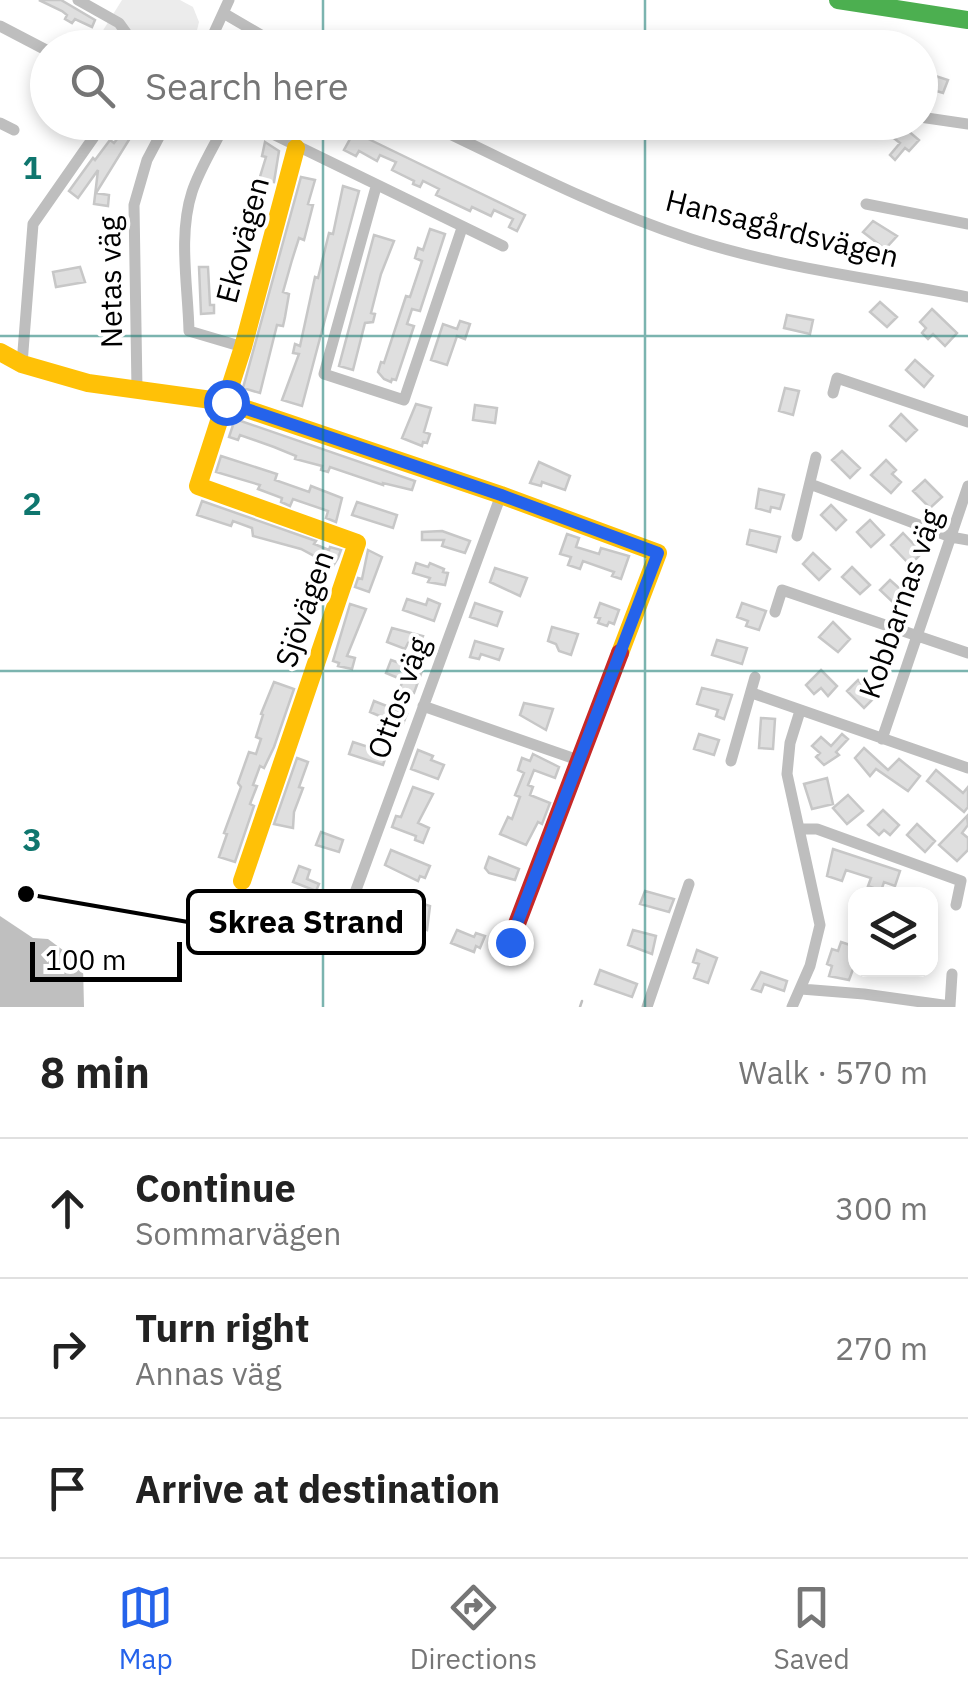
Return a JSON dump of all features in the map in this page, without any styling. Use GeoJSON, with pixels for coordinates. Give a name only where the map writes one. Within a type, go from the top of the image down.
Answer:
{"type":"FeatureCollection","features":[{"type":"Feature","properties":{"kind":"street"},"geometry":{"type":"LineString","coordinates":[[78,0],[120,23],[125,30]]}},
{"type":"Feature","properties":{"kind":"street"},"geometry":{"type":"LineString","coordinates":[[217,30],[229,0]]}},
{"type":"Feature","properties":{"kind":"street"},"geometry":{"type":"LineString","coordinates":[[838,0],[968,20]]}},
{"type":"Feature","properties":{"kind":"street"},"geometry":{"type":"LineString","coordinates":[[225,14],[253,30]]}},
{"type":"Feature","properties":{"kind":"street"},"geometry":{"type":"LineString","coordinates":[[0,26],[30,42]]}},
{"type":"Feature","properties":{"kind":"street"},"geometry":{"type":"LineString","coordinates":[[938,120],[968,124]]}},
{"type":"Feature","properties":{"kind":"street"},"geometry":{"type":"LineString","coordinates":[[0,123],[14,130]]}},
{"type":"Feature","properties":{"kind":"street"},"geometry":{"type":"LineString","coordinates":[[22,364],[33,224],[92,140]]}},
{"type":"Feature","properties":{"kind":"street","name":"Netas väg"},"geometry":{"type":"LineString","coordinates":[[137,388],[134,205],[147,160],[158,140]]}},
{"type":"Feature","properties":{"kind":"street","name":"Ekovägen"},"geometry":{"type":"LineString","coordinates":[[217,140],[197,179],[188,208],[190,331],[243,346]]}},
{"type":"Feature","properties":{"kind":"street"},"geometry":{"type":"LineString","coordinates":[[281,140],[502,246]]}},
{"type":"Feature","properties":{"kind":"street","name":"Hansagårdsvägen"},"geometry":{"type":"LineString","coordinates":[[463,140],[586,198],[694,240],[968,296]]}},
{"type":"Feature","properties":{"kind":"street","name":"Ekovägen"},"geometry":{"type":"LineString","coordinates":[[226,402],[296,148]]}},
{"type":"Feature","properties":{"kind":"street"},"geometry":{"type":"LineString","coordinates":[[376,186],[324,374],[404,400],[462,228]]}},
{"type":"Feature","properties":{"kind":"street"},"geometry":{"type":"LineString","coordinates":[[866,204],[968,224]]}},
{"type":"Feature","properties":{"kind":"street"},"geometry":{"type":"LineString","coordinates":[[0,352],[22,364],[88,383],[226,402],[658,553],[510,942]]}},
{"type":"Feature","properties":{"kind":"street"},"geometry":{"type":"LineString","coordinates":[[833,393],[837,378],[968,422]]}},
{"type":"Feature","properties":{"kind":"street","name":"Sjövägen"},"geometry":{"type":"LineString","coordinates":[[226,402],[198,486],[357,542],[242,881]]}},
{"type":"Feature","properties":{"kind":"street"},"geometry":{"type":"LineString","coordinates":[[796,536],[816,457]]}},
{"type":"Feature","properties":{"kind":"street"},"geometry":{"type":"LineString","coordinates":[[810,484],[968,540]]}},
{"type":"Feature","properties":{"kind":"street","name":"Kobbarnas väg"},"geometry":{"type":"LineString","coordinates":[[882,739],[968,486]]}},
{"type":"Feature","properties":{"kind":"street","name":"Ottos väg"},"geometry":{"type":"LineString","coordinates":[[345,920],[501,495]]}},
{"type":"Feature","properties":{"kind":"street"},"geometry":{"type":"LineString","coordinates":[[775,612],[782,590],[968,653]]}},
{"type":"Feature","properties":{"kind":"street"},"geometry":{"type":"LineString","coordinates":[[731,762],[756,677]]}},
{"type":"Feature","properties":{"kind":"street"},"geometry":{"type":"LineString","coordinates":[[752,694],[968,768]]}},
{"type":"Feature","properties":{"kind":"street"},"geometry":{"type":"LineString","coordinates":[[422,706],[578,760]]}},
{"type":"Feature","properties":{"kind":"street"},"geometry":{"type":"LineString","coordinates":[[792,1007],[820,925],[787,774],[786,758],[800,710]]}},
{"type":"Feature","properties":{"kind":"street"},"geometry":{"type":"LineString","coordinates":[[800,829],[817,829],[961,880],[956,905]]}},
{"type":"Feature","properties":{"kind":"street"},"geometry":{"type":"LineString","coordinates":[[647,1007],[690,884]]}},
{"type":"Feature","properties":{"kind":"street"},"geometry":{"type":"LineString","coordinates":[[801,989],[950,1006],[952,974]]}},
{"type":"Feature","properties":{"kind":"shaded area"},"geometry":{"type":"Polygon","coordinates":[[[122,0],[180,0],[193,7],[199,22],[197,30],[103,30],[122,0]]]}},
{"type":"Feature","properties":{"kind":"shaded area"},"geometry":{"type":"Polygon","coordinates":[[[0,916],[33,938],[48,939],[83,965],[84,1007],[0,1007],[0,916]]]}},
{"type":"Feature","properties":{"kind":"building"},"geometry":{"type":"Polygon","coordinates":[[[39,0],[61,0],[95,20],[92,27],[75,19],[72,23],[62,11],[39,0]]]}},
{"type":"Feature","properties":{"kind":"building"},"geometry":{"type":"Polygon","coordinates":[[[938,77],[948,80],[943,93],[938,91],[938,77]]]}},
{"type":"Feature","properties":{"kind":"building"},"geometry":{"type":"Polygon","coordinates":[[[110,140],[129,140],[96,193],[109,195],[108,206],[94,204],[98,170],[78,198],[69,191],[93,158],[110,140]]]}},
{"type":"Feature","properties":{"kind":"building"},"geometry":{"type":"Polygon","coordinates":[[[350,140],[370,140],[525,215],[517,231],[509,227],[513,219],[494,210],[491,216],[472,207],[470,211],[436,195],[439,189],[423,181],[420,187],[413,184],[414,181],[392,170],[396,162],[380,155],[377,161],[359,151],[356,156],[344,150],[350,140]]]}},
{"type":"Feature","properties":{"kind":"building"},"geometry":{"type":"Polygon","coordinates":[[[896,140],[919,140],[895,160],[890,155],[900,143],[896,140]]]}},
{"type":"Feature","properties":{"kind":"building"},"geometry":{"type":"Polygon","coordinates":[[[265,142],[279,151],[274,182],[259,180],[266,157],[262,156],[265,142]]]}},
{"type":"Feature","properties":{"kind":"building"},"geometry":{"type":"Polygon","coordinates":[[[301,177],[315,180],[308,204],[313,205],[304,240],[299,238],[292,260],[283,292],[289,294],[283,326],[277,325],[260,393],[243,388],[301,177]]]}},
{"type":"Feature","properties":{"kind":"building"},"geometry":{"type":"Polygon","coordinates":[[[343,186],[359,191],[302,406],[282,400],[299,354],[293,353],[295,344],[300,346],[315,277],[318,278],[329,233],[333,234],[343,186]]]}},
{"type":"Feature","properties":{"kind":"building"},"geometry":{"type":"Polygon","coordinates":[[[873,221],[897,236],[885,249],[863,232],[873,221]]]}},
{"type":"Feature","properties":{"kind":"building"},"geometry":{"type":"Polygon","coordinates":[[[430,229],[445,234],[420,311],[412,309],[407,324],[414,326],[396,380],[391,382],[378,372],[422,261],[415,258],[418,248],[423,250],[430,229]]]}},
{"type":"Feature","properties":{"kind":"building"},"geometry":{"type":"Polygon","coordinates":[[[374,235],[394,241],[381,274],[371,313],[375,314],[373,322],[365,323],[353,370],[339,366],[374,235]]]}},
{"type":"Feature","properties":{"kind":"building"},"geometry":{"type":"Polygon","coordinates":[[[80,267],[85,282],[56,287],[53,272],[80,267]]]}},
{"type":"Feature","properties":{"kind":"building"},"geometry":{"type":"Polygon","coordinates":[[[199,267],[208,267],[214,313],[201,314],[199,267]]]}},
{"type":"Feature","properties":{"kind":"building"},"geometry":{"type":"Polygon","coordinates":[[[880,302],[897,317],[887,327],[870,312],[880,302]]]}},
{"type":"Feature","properties":{"kind":"building"},"geometry":{"type":"Polygon","coordinates":[[[932,309],[957,333],[945,346],[933,334],[928,339],[922,333],[926,328],[920,322],[932,309]]]}},
{"type":"Feature","properties":{"kind":"building"},"geometry":{"type":"Polygon","coordinates":[[[787,315],[813,320],[810,334],[784,328],[787,315]]]}},
{"type":"Feature","properties":{"kind":"building"},"geometry":{"type":"Polygon","coordinates":[[[460,321],[470,324],[465,339],[457,336],[447,365],[431,360],[443,324],[457,329],[460,321]]]}},
{"type":"Feature","properties":{"kind":"building"},"geometry":{"type":"Polygon","coordinates":[[[915,360],[933,376],[924,387],[906,370],[915,360]]]}},
{"type":"Feature","properties":{"kind":"building"},"geometry":{"type":"Polygon","coordinates":[[[785,388],[799,391],[793,415],[779,411],[785,388]]]}},
{"type":"Feature","properties":{"kind":"building"},"geometry":{"type":"Polygon","coordinates":[[[416,404],[431,408],[424,432],[430,434],[422,446],[402,438],[416,404]]]}},
{"type":"Feature","properties":{"kind":"building"},"geometry":{"type":"Polygon","coordinates":[[[475,405],[497,408],[495,423],[473,420],[475,405]]]}},
{"type":"Feature","properties":{"kind":"building"},"geometry":{"type":"Polygon","coordinates":[[[901,414],[917,430],[906,441],[890,426],[901,414]]]}},
{"type":"Feature","properties":{"kind":"building"},"geometry":{"type":"Polygon","coordinates":[[[235,419],[415,481],[412,490],[383,485],[330,467],[328,472],[321,470],[322,466],[295,459],[296,456],[274,447],[240,435],[238,440],[229,437],[235,419]]]}},
{"type":"Feature","properties":{"kind":"building"},"geometry":{"type":"Polygon","coordinates":[[[842,451],[860,468],[850,478],[832,460],[842,451]]]}},
{"type":"Feature","properties":{"kind":"building"},"geometry":{"type":"Polygon","coordinates":[[[221,456],[277,474],[275,480],[309,492],[311,486],[342,498],[336,522],[326,518],[328,511],[293,499],[290,506],[281,502],[282,498],[258,489],[260,485],[216,472],[221,456]]]}},
{"type":"Feature","properties":{"kind":"building"},"geometry":{"type":"Polygon","coordinates":[[[886,460],[901,482],[891,493],[871,475],[886,460]]]}},
{"type":"Feature","properties":{"kind":"building"},"geometry":{"type":"Polygon","coordinates":[[[539,462],[570,476],[565,490],[542,482],[541,486],[530,483],[539,462]]]}},
{"type":"Feature","properties":{"kind":"building"},"geometry":{"type":"Polygon","coordinates":[[[925,480],[942,497],[930,508],[913,491],[925,480]]]}},
{"type":"Feature","properties":{"kind":"building"},"geometry":{"type":"Polygon","coordinates":[[[759,489],[784,495],[780,509],[771,507],[770,512],[756,508],[759,489]]]}},
{"type":"Feature","properties":{"kind":"building"},"geometry":{"type":"Polygon","coordinates":[[[202,501],[316,541],[314,544],[329,550],[341,550],[338,558],[333,566],[301,549],[253,536],[252,528],[197,515],[202,501]]]}},
{"type":"Feature","properties":{"kind":"building"},"geometry":{"type":"Polygon","coordinates":[[[357,502],[397,515],[393,528],[352,515],[357,502]]]}},
{"type":"Feature","properties":{"kind":"building"},"geometry":{"type":"Polygon","coordinates":[[[831,505],[846,520],[836,530],[821,515],[831,505]]]}},
{"type":"Feature","properties":{"kind":"building"},"geometry":{"type":"Polygon","coordinates":[[[870,520],[884,535],[871,547],[857,532],[870,520]]]}},
{"type":"Feature","properties":{"kind":"building"},"geometry":{"type":"Polygon","coordinates":[[[750,530],[780,537],[776,552],[747,544],[750,530]]]}},
{"type":"Feature","properties":{"kind":"building"},"geometry":{"type":"Polygon","coordinates":[[[442,531],[470,541],[465,553],[442,546],[444,540],[422,540],[422,532],[442,531]]]}},
{"type":"Feature","properties":{"kind":"building"},"geometry":{"type":"Polygon","coordinates":[[[903,533],[922,553],[910,565],[891,545],[903,533]]]}},
{"type":"Feature","properties":{"kind":"building"},"geometry":{"type":"Polygon","coordinates":[[[567,534],[579,538],[576,547],[599,554],[601,548],[629,556],[621,579],[612,576],[614,572],[583,561],[580,569],[568,565],[571,557],[560,554],[567,534]]]}},
{"type":"Feature","properties":{"kind":"building"},"geometry":{"type":"Polygon","coordinates":[[[368,550],[382,557],[369,592],[355,587],[358,578],[362,579],[368,550]]]}},
{"type":"Feature","properties":{"kind":"building"},"geometry":{"type":"Polygon","coordinates":[[[813,553],[830,569],[819,580],[803,564],[813,553]]]}},
{"type":"Feature","properties":{"kind":"building"},"geometry":{"type":"Polygon","coordinates":[[[416,563],[444,569],[448,573],[445,585],[428,582],[430,578],[413,573],[416,563]]]}},
{"type":"Feature","properties":{"kind":"building"},"geometry":{"type":"Polygon","coordinates":[[[852,567],[870,585],[860,594],[842,577],[852,567]]]}},
{"type":"Feature","properties":{"kind":"building"},"geometry":{"type":"Polygon","coordinates":[[[495,568],[527,578],[520,596],[490,582],[495,568]]]}},
{"type":"Feature","properties":{"kind":"building"},"geometry":{"type":"Polygon","coordinates":[[[890,580],[908,596],[898,607],[880,590],[890,580]]]}},
{"type":"Feature","properties":{"kind":"building"},"geometry":{"type":"Polygon","coordinates":[[[407,599],[426,605],[428,599],[440,604],[434,621],[403,610],[407,599]]]}},
{"type":"Feature","properties":{"kind":"building"},"geometry":{"type":"Polygon","coordinates":[[[475,603],[502,612],[497,626],[470,617],[475,603]]]}},
{"type":"Feature","properties":{"kind":"building"},"geometry":{"type":"Polygon","coordinates":[[[600,603],[619,610],[614,624],[598,623],[600,618],[595,617],[600,603]]]}},
{"type":"Feature","properties":{"kind":"building"},"geometry":{"type":"Polygon","coordinates":[[[742,603],[766,611],[759,630],[746,626],[748,621],[737,617],[742,603]]]}},
{"type":"Feature","properties":{"kind":"building"},"geometry":{"type":"Polygon","coordinates":[[[350,604],[366,609],[347,656],[355,658],[352,669],[333,661],[350,604]]]}},
{"type":"Feature","properties":{"kind":"building"},"geometry":{"type":"Polygon","coordinates":[[[833,622],[850,639],[838,652],[819,637],[833,622]]]}},
{"type":"Feature","properties":{"kind":"building"},"geometry":{"type":"Polygon","coordinates":[[[552,627],[578,634],[571,655],[548,641],[552,627]]]}},
{"type":"Feature","properties":{"kind":"building"},"geometry":{"type":"Polygon","coordinates":[[[392,628],[423,636],[419,647],[408,643],[405,649],[387,642],[392,628]]]}},
{"type":"Feature","properties":{"kind":"building"},"geometry":{"type":"Polygon","coordinates":[[[717,640],[747,648],[742,664],[712,655],[717,640]]]}},
{"type":"Feature","properties":{"kind":"building"},"geometry":{"type":"Polygon","coordinates":[[[475,641],[503,649],[499,660],[481,654],[479,659],[470,657],[475,641]]]}},
{"type":"Feature","properties":{"kind":"building"},"geometry":{"type":"Polygon","coordinates":[[[391,660],[422,671],[414,693],[400,688],[403,680],[386,673],[391,660]]]}},
{"type":"Feature","properties":{"kind":"building"},"geometry":{"type":"Polygon","coordinates":[[[821,670],[837,686],[828,696],[821,688],[814,694],[806,685],[821,670]]]}},
{"type":"Feature","properties":{"kind":"building"},"geometry":{"type":"Polygon","coordinates":[[[858,680],[875,697],[864,708],[847,691],[858,680]]]}},
{"type":"Feature","properties":{"kind":"building"},"geometry":{"type":"Polygon","coordinates":[[[274,682],[294,689],[274,747],[264,768],[260,766],[253,785],[257,786],[250,804],[254,806],[235,862],[219,857],[227,834],[224,833],[249,752],[256,754],[261,739],[256,737],[261,714],[274,682]]]}},
{"type":"Feature","properties":{"kind":"building"},"geometry":{"type":"Polygon","coordinates":[[[702,688],[732,695],[724,719],[716,716],[718,710],[697,704],[702,688]]]}},
{"type":"Feature","properties":{"kind":"building"},"geometry":{"type":"Polygon","coordinates":[[[374,701],[407,714],[403,724],[397,722],[393,735],[377,729],[382,717],[370,712],[374,701]]]}},
{"type":"Feature","properties":{"kind":"building"},"geometry":{"type":"Polygon","coordinates":[[[524,703],[553,709],[546,730],[520,715],[524,703]]]}},
{"type":"Feature","properties":{"kind":"building"},"geometry":{"type":"Polygon","coordinates":[[[761,718],[775,719],[773,749],[759,748],[761,718]]]}},
{"type":"Feature","properties":{"kind":"building"},"geometry":{"type":"Polygon","coordinates":[[[699,734],[719,740],[714,755],[694,749],[699,734]]]}},
{"type":"Feature","properties":{"kind":"building"},"geometry":{"type":"Polygon","coordinates":[[[842,734],[848,739],[836,752],[839,755],[824,765],[816,757],[820,753],[812,746],[821,737],[831,746],[842,734]]]}},
{"type":"Feature","properties":{"kind":"building"},"geometry":{"type":"Polygon","coordinates":[[[353,742],[387,753],[383,765],[349,754],[353,742]]]}},
{"type":"Feature","properties":{"kind":"building"},"geometry":{"type":"Polygon","coordinates":[[[864,748],[888,770],[899,759],[920,776],[908,791],[876,769],[870,776],[855,758],[864,748]]]}},
{"type":"Feature","properties":{"kind":"building"},"geometry":{"type":"Polygon","coordinates":[[[418,750],[444,765],[438,779],[411,769],[418,750]]]}},
{"type":"Feature","properties":{"kind":"building"},"geometry":{"type":"Polygon","coordinates":[[[533,754],[559,767],[555,778],[534,770],[528,785],[533,787],[530,795],[550,803],[542,824],[538,822],[526,845],[500,834],[508,817],[512,819],[520,797],[515,795],[524,773],[518,770],[522,758],[530,761],[533,754]]]}},
{"type":"Feature","properties":{"kind":"building"},"geometry":{"type":"Polygon","coordinates":[[[297,758],[308,762],[299,787],[303,788],[293,828],[274,824],[297,758]]]}},
{"type":"Feature","properties":{"kind":"building"},"geometry":{"type":"Polygon","coordinates":[[[936,770],[963,793],[968,787],[968,807],[964,812],[927,781],[936,770]]]}},
{"type":"Feature","properties":{"kind":"building"},"geometry":{"type":"Polygon","coordinates":[[[827,778],[833,804],[812,809],[804,784],[827,778]]]}},
{"type":"Feature","properties":{"kind":"building"},"geometry":{"type":"Polygon","coordinates":[[[413,787],[433,794],[418,823],[429,828],[423,843],[415,840],[416,836],[392,827],[396,816],[401,817],[413,787]]]}},
{"type":"Feature","properties":{"kind":"building"},"geometry":{"type":"Polygon","coordinates":[[[848,795],[863,811],[847,824],[833,808],[848,795]]]}},
{"type":"Feature","properties":{"kind":"building"},"geometry":{"type":"Polygon","coordinates":[[[883,810],[899,825],[890,835],[884,830],[879,835],[868,825],[883,810]]]}},
{"type":"Feature","properties":{"kind":"building"},"geometry":{"type":"Polygon","coordinates":[[[967,816],[968,825],[962,833],[968,838],[968,850],[957,861],[939,845],[967,816]]]}},
{"type":"Feature","properties":{"kind":"building"},"geometry":{"type":"Polygon","coordinates":[[[917,824],[935,841],[925,852],[907,835],[917,824]]]}},
{"type":"Feature","properties":{"kind":"building"},"geometry":{"type":"Polygon","coordinates":[[[321,832],[343,840],[339,852],[316,845],[321,832]]]}},
{"type":"Feature","properties":{"kind":"building"},"geometry":{"type":"Polygon","coordinates":[[[833,849],[900,871],[895,886],[884,882],[882,887],[868,886],[871,878],[846,870],[842,881],[827,876],[833,849]]]}},
{"type":"Feature","properties":{"kind":"building"},"geometry":{"type":"Polygon","coordinates":[[[391,850],[430,866],[425,878],[420,876],[418,881],[385,865],[391,850]]]}},
{"type":"Feature","properties":{"kind":"building"},"geometry":{"type":"Polygon","coordinates":[[[489,857],[519,869],[515,880],[489,873],[485,868],[489,857]]]}},
{"type":"Feature","properties":{"kind":"building"},"geometry":{"type":"Polygon","coordinates":[[[299,866],[310,870],[307,879],[319,884],[316,891],[293,882],[299,866]]]}},
{"type":"Feature","properties":{"kind":"building"},"geometry":{"type":"Polygon","coordinates":[[[645,891],[674,899],[669,912],[640,904],[645,891]]]}},
{"type":"Feature","properties":{"kind":"building"},"geometry":{"type":"Polygon","coordinates":[[[418,902],[430,906],[427,930],[410,924],[418,902]]]}},
{"type":"Feature","properties":{"kind":"building"},"geometry":{"type":"Polygon","coordinates":[[[457,930],[474,937],[476,933],[485,936],[480,948],[476,946],[474,952],[451,943],[457,930]]]}},
{"type":"Feature","properties":{"kind":"building"},"geometry":{"type":"Polygon","coordinates":[[[633,930],[656,936],[652,954],[628,945],[633,930]]]}},
{"type":"Feature","properties":{"kind":"building"},"geometry":{"type":"Polygon","coordinates":[[[841,942],[848,944],[849,980],[829,976],[832,966],[827,964],[832,949],[838,951],[841,942]]]}},
{"type":"Feature","properties":{"kind":"building"},"geometry":{"type":"Polygon","coordinates":[[[697,950],[717,958],[708,983],[694,978],[699,964],[693,962],[697,950]]]}},
{"type":"Feature","properties":{"kind":"building"},"geometry":{"type":"Polygon","coordinates":[[[600,970],[637,984],[632,997],[595,984],[600,970]]]}},
{"type":"Feature","properties":{"kind":"building"},"geometry":{"type":"Polygon","coordinates":[[[761,972],[787,981],[784,991],[764,984],[761,992],[752,989],[761,972]]]}},
{"type":"Feature","properties":{"kind":"waterway"},"geometry":{"type":"LineString","coordinates":[[580,1007],[582,1001]]}},
{"type":"Feature","properties":{"kind":"traffic: fast"},"geometry":{"type":"LineString","coordinates":[[838,0],[968,20]]}},
{"type":"Feature","properties":{"kind":"traffic: slow"},"geometry":{"type":"LineString","coordinates":[[242,881],[357,543],[198,486],[243,347],[296,148]]}},
{"type":"Feature","properties":{"kind":"traffic: slow"},"geometry":{"type":"LineString","coordinates":[[0,352],[22,364],[88,383],[226,402],[658,553],[620,653]]}},
{"type":"Feature","properties":{"kind":"traffic: jam"},"geometry":{"type":"LineString","coordinates":[[510,942],[620,653]]}},
{"type":"Feature","properties":{"kind":"place","name":"Skrea Strand"},"geometry":{"type":"Point","coordinates":[26,894]}},
{"type":"Feature","properties":{"kind":"route"},"geometry":{"type":"LineString","coordinates":[[226,402],[658,553],[510,942]]}}]}
